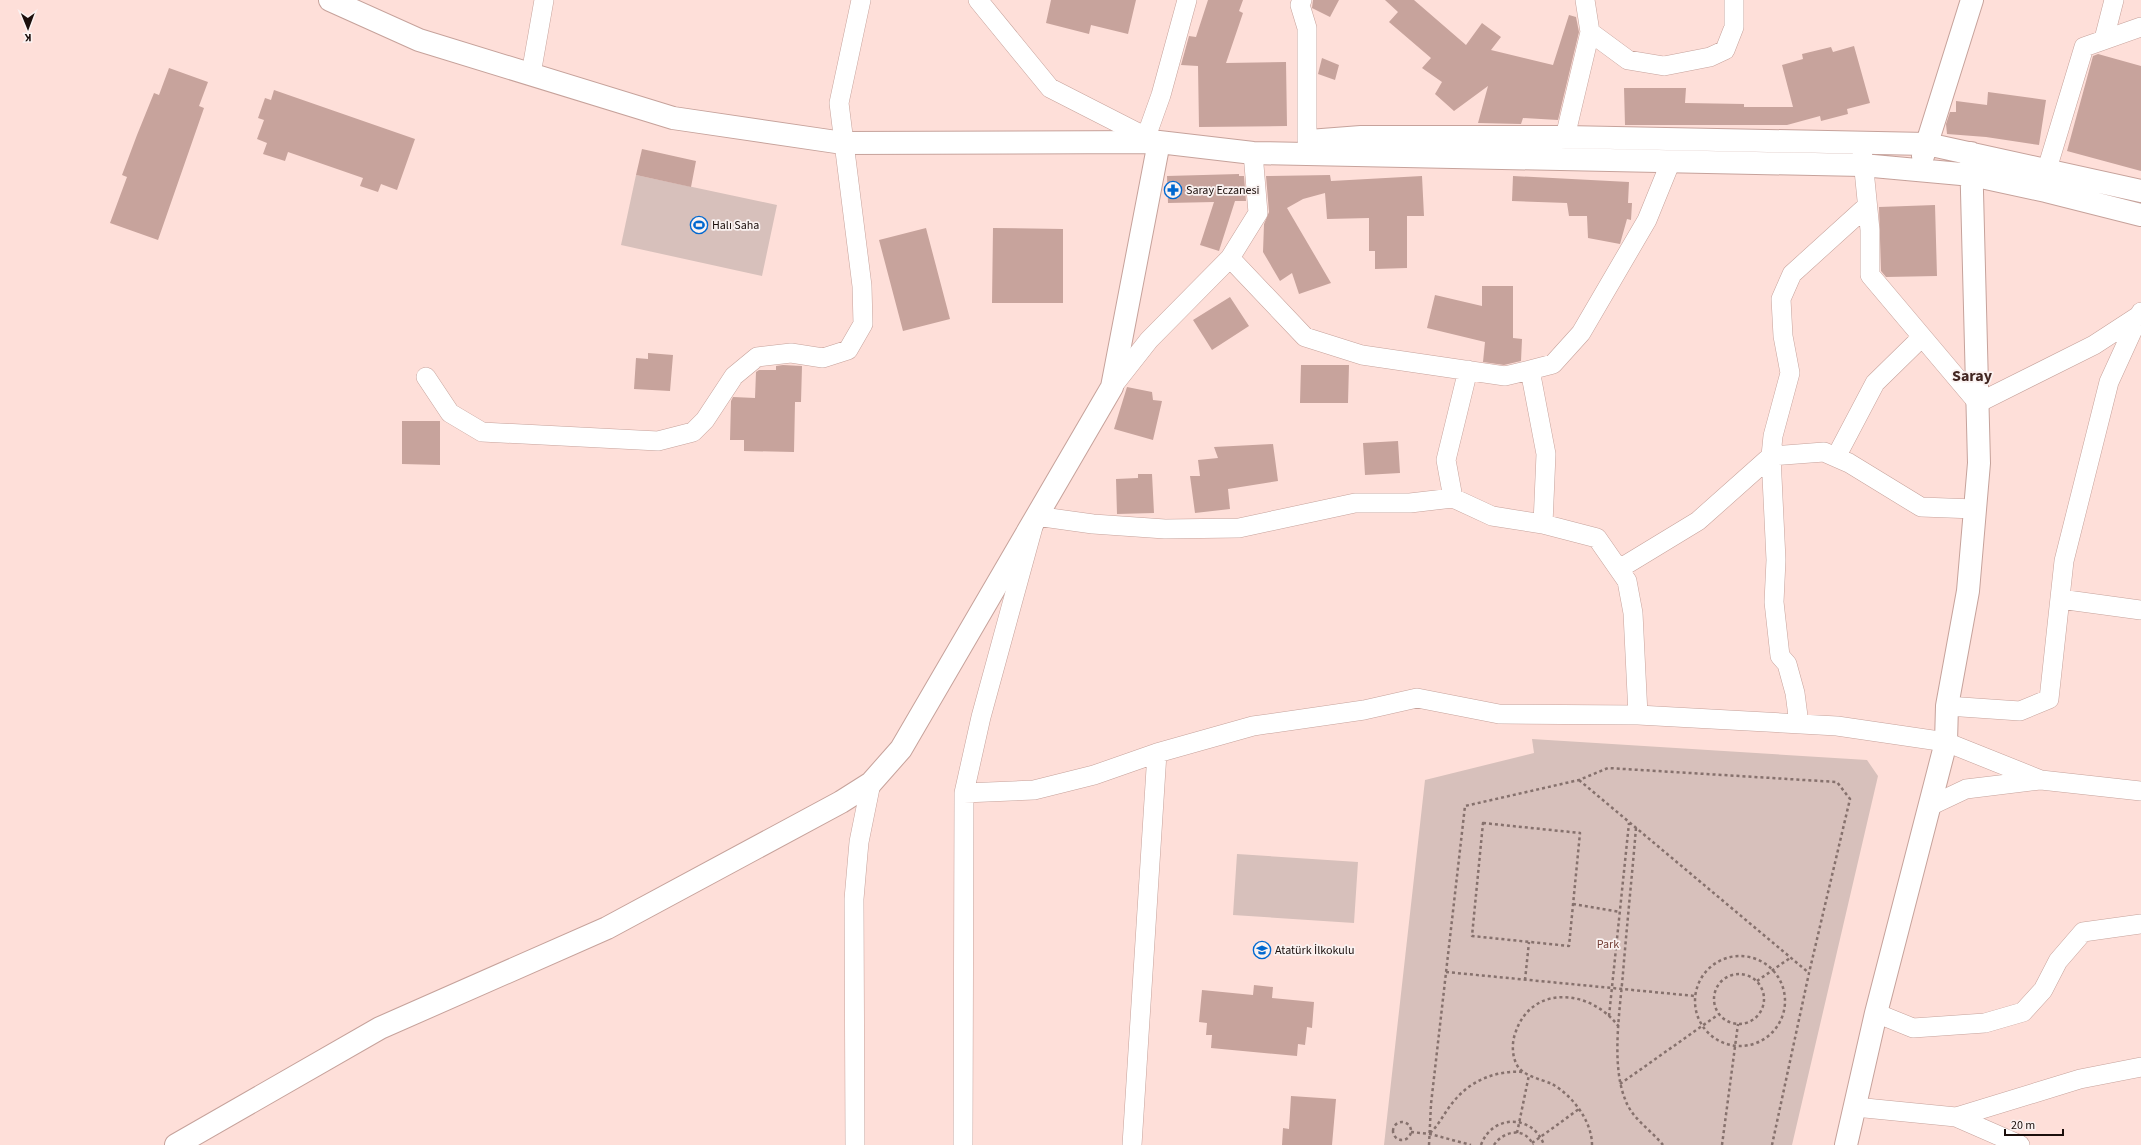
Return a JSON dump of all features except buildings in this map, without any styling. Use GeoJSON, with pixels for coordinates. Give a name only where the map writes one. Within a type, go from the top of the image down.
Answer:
{"type":"FeatureCollection","features":[{"type":"Feature","properties":{"kind":"street"},"geometry":{"type":"LineString","coordinates":[[330,0],[419,40],[674,118],[843,143],[1152,140],[1253,153],[1862,165],[1972,175],[2046,191],[2141,215]]}},
{"type":"Feature","properties":{"kind":"street"},"geometry":{"type":"LineString","coordinates":[[531,74],[544,0]]}},
{"type":"Feature","properties":{"kind":"street"},"geometry":{"type":"LineString","coordinates":[[426,377],[450,413],[482,432],[658,441],[693,432],[705,420],[734,376],[758,357],[791,353],[823,358],[848,350],[863,324],[862,286],[856,224],[838,103],[861,0]]}},
{"type":"Feature","properties":{"kind":"street"},"geometry":{"type":"LineString","coordinates":[[978,0],[1050,88],[1152,140]]}},
{"type":"Feature","properties":{"kind":"street"},"geometry":{"type":"LineString","coordinates":[[1112,387],[1152,140],[1161,95],[1187,0]]}},
{"type":"Feature","properties":{"kind":"street"},"geometry":{"type":"LineString","coordinates":[[1302,0],[1300,5],[1307,28],[1307,141]]}},
{"type":"Feature","properties":{"kind":"street"},"geometry":{"type":"LineString","coordinates":[[1565,137],[1590,32],[1585,0]]}},
{"type":"Feature","properties":{"kind":"street"},"geometry":{"type":"LineString","coordinates":[[1590,32],[1628,60],[1664,66],[1710,57],[1725,50],[1734,27],[1734,0]]}},
{"type":"Feature","properties":{"kind":"street"},"geometry":{"type":"LineString","coordinates":[[1918,171],[1972,0]]}},
{"type":"Feature","properties":{"kind":"street"},"geometry":{"type":"LineString","coordinates":[[2104,39],[2114,0]]}},
{"type":"Feature","properties":{"kind":"street"},"geometry":{"type":"LineString","coordinates":[[2046,191],[2047,170],[2084,47],[2104,39],[2141,28]]}},
{"type":"Feature","properties":{"kind":"street"},"geometry":{"type":"LineString","coordinates":[[1253,153],[1307,141],[1361,137],[1565,137],[1927,144],[2141,191]]}},
{"type":"Feature","properties":{"kind":"street"},"geometry":{"type":"LineString","coordinates":[[1861,143],[1862,165],[1870,230],[1870,275],[1978,403]]}},
{"type":"Feature","properties":{"kind":"street"},"geometry":{"type":"LineString","coordinates":[[176,1145],[380,1028],[608,928],[841,802],[871,783],[901,749],[1112,387],[1148,340],[1230,258],[1258,213],[1253,153]]}},
{"type":"Feature","properties":{"kind":"street"},"geometry":{"type":"LineString","coordinates":[[1846,1145],[1876,1013],[1946,742],[1947,706],[1968,590],[1979,463],[1971,153]]}},
{"type":"Feature","properties":{"kind":"street"},"geometry":{"type":"LineString","coordinates":[[1230,258],[1305,338],[1362,355],[1505,376],[1553,364],[1581,333],[1647,220],[1671,161]]}},
{"type":"Feature","properties":{"kind":"street"},"geometry":{"type":"LineString","coordinates":[[1799,724],[1795,693],[1787,664],[1780,656],[1774,602],[1776,560],[1771,456],[1772,436],[1790,373],[1783,336],[1781,298],[1792,274],[1867,206]]}},
{"type":"Feature","properties":{"kind":"street"},"geometry":{"type":"LineString","coordinates":[[1978,403],[2094,345],[2139,314]]}},
{"type":"Feature","properties":{"kind":"street"},"geometry":{"type":"LineString","coordinates":[[1947,706],[2020,712],[2049,699],[2064,561],[2109,382],[2133,347],[2139,314]]}},
{"type":"Feature","properties":{"kind":"street"},"geometry":{"type":"LineString","coordinates":[[1836,458],[1875,383],[1922,337]]}},
{"type":"Feature","properties":{"kind":"street"},"geometry":{"type":"LineString","coordinates":[[1453,498],[1446,460],[1468,370]]}},
{"type":"Feature","properties":{"kind":"street"},"geometry":{"type":"LineString","coordinates":[[1530,370],[1546,454],[1543,524]]}},
{"type":"Feature","properties":{"kind":"street"},"geometry":{"type":"LineString","coordinates":[[1619,569],[1698,521],[1771,456],[1824,452],[1849,463],[1921,507],[1975,509]]}},
{"type":"Feature","properties":{"kind":"street"},"geometry":{"type":"LineString","coordinates":[[1036,516],[1093,524],[1165,529],[1239,528],[1355,503],[1410,503],[1453,498],[1492,516],[1543,524],[1597,538],[1627,581],[1633,613],[1638,715]]}},
{"type":"Feature","properties":{"kind":"street"},"geometry":{"type":"LineString","coordinates":[[963,1145],[964,793],[981,717],[1036,516]]}},
{"type":"Feature","properties":{"kind":"street"},"geometry":{"type":"LineString","coordinates":[[2060,599],[2141,610]]}},
{"type":"Feature","properties":{"kind":"street"},"geometry":{"type":"LineString","coordinates":[[964,793],[1034,790],[1094,775],[1157,753],[1253,726],[1364,710],[1417,698],[1499,714],[1638,715],[1837,726],[1946,742],[2041,780]]}},
{"type":"Feature","properties":{"kind":"street"},"geometry":{"type":"LineString","coordinates":[[1132,1145],[1157,753]]}},
{"type":"Feature","properties":{"kind":"street"},"geometry":{"type":"LineString","coordinates":[[1930,806],[1966,790],[2041,780],[2141,792]]}},
{"type":"Feature","properties":{"kind":"street"},"geometry":{"type":"LineString","coordinates":[[855,1145],[854,899],[859,842],[871,783]]}},
{"type":"Feature","properties":{"kind":"street"},"geometry":{"type":"LineString","coordinates":[[1876,1013],[1913,1028],[1985,1024],[2023,1012],[2043,990],[2058,961],[2083,932],[2141,924]]}},
{"type":"Feature","properties":{"kind":"street"},"geometry":{"type":"LineString","coordinates":[[1956,1117],[2080,1079],[2141,1067]]}},
{"type":"Feature","properties":{"kind":"street"},"geometry":{"type":"LineString","coordinates":[[1855,1107],[1956,1117],[2020,1145]]}},
{"type":"Feature","properties":{"kind":"path"},"geometry":{"type":"LineString","coordinates":[[1429,1145],[1446,972],[1465,806],[1579,780],[1608,768],[1837,782],[1850,799],[1809,973],[1772,1145]]}},
{"type":"Feature","properties":{"kind":"path"},"geometry":{"type":"LineString","coordinates":[[1579,780],[1809,973]]}},
{"type":"Feature","properties":{"kind":"path"},"geometry":{"type":"LineString","coordinates":[[1609,1016],[1629,822]]}},
{"type":"Feature","properties":{"kind":"path"},"geometry":{"type":"LineString","coordinates":[[1483,823],[1580,833],[1569,946],[1529,942],[1472,936],[1483,823]]}},
{"type":"Feature","properties":{"kind":"path"},"geometry":{"type":"LineString","coordinates":[[1636,828],[1618,1027],[1620,1084],[1625,1100],[1632,1113],[1663,1145]]}},
{"type":"Feature","properties":{"kind":"path"},"geometry":{"type":"LineString","coordinates":[[1573,904],[1620,912]]}},
{"type":"Feature","properties":{"kind":"path"},"geometry":{"type":"LineString","coordinates":[[1525,980],[1529,942]]}},
{"type":"Feature","properties":{"kind":"path"},"geometry":{"type":"LineString","coordinates":[[1741,956],[1754,958],[1773,970],[1780,981],[1785,998],[1783,1015],[1771,1034],[1752,1045],[1734,1046],[1718,1040],[1702,1026],[1696,1013],[1695,996],[1700,979],[1712,966],[1728,958],[1741,956]]}},
{"type":"Feature","properties":{"kind":"path"},"geometry":{"type":"LineString","coordinates":[[1757,981],[1790,958]]}},
{"type":"Feature","properties":{"kind":"path"},"geometry":{"type":"LineString","coordinates":[[1446,972],[1695,996]]}},
{"type":"Feature","properties":{"kind":"path"},"geometry":{"type":"LineString","coordinates":[[1735,974],[1745,974],[1757,981],[1764,993],[1764,1002],[1761,1011],[1751,1020],[1738,1024],[1729,1022],[1719,1014],[1714,1000],[1715,991],[1719,983],[1727,977],[1735,974]]}},
{"type":"Feature","properties":{"kind":"path"},"geometry":{"type":"LineString","coordinates":[[1592,1145],[1590,1131],[1578,1109],[1564,1092],[1552,1084],[1523,1072],[1515,1063],[1514,1037],[1523,1018],[1540,1002],[1551,998],[1582,999],[1593,1004],[1609,1016],[1618,1027]]}},
{"type":"Feature","properties":{"kind":"path"},"geometry":{"type":"LineString","coordinates":[[1620,1084],[1719,1014]]}},
{"type":"Feature","properties":{"kind":"path"},"geometry":{"type":"LineString","coordinates":[[1722,1145],[1738,1024]]}},
{"type":"Feature","properties":{"kind":"path"},"geometry":{"type":"LineString","coordinates":[[1430,1134],[1438,1126],[1454,1100],[1472,1085],[1483,1078],[1502,1072],[1523,1072]]}},
{"type":"Feature","properties":{"kind":"path"},"geometry":{"type":"LineString","coordinates":[[1517,1132],[1529,1075]]}},
{"type":"Feature","properties":{"kind":"path"},"geometry":{"type":"LineString","coordinates":[[1494,1145],[1505,1134],[1517,1132],[1527,1137],[1532,1144],[1540,1136],[1578,1109]]}},
{"type":"Feature","properties":{"kind":"path"},"geometry":{"type":"LineString","coordinates":[[1400,1122],[1406,1123],[1410,1127],[1411,1132],[1408,1138],[1398,1140],[1394,1136],[1393,1130],[1395,1125],[1400,1122]]}},
{"type":"Feature","properties":{"kind":"path"},"geometry":{"type":"LineString","coordinates":[[1481,1145],[1483,1138],[1495,1126],[1503,1122],[1520,1122],[1531,1127],[1540,1136],[1544,1145]]}},
{"type":"Feature","properties":{"kind":"path"},"geometry":{"type":"LineString","coordinates":[[1411,1132],[1430,1134],[1471,1145]]}},
{"type":"Feature","properties":{"kind":"green space","name":"Halı Saha"},"geometry":{"type":"Polygon","coordinates":[[[636,175],[777,205],[762,276],[621,245],[636,175]]]}},
{"type":"Feature","properties":{"kind":"green space","name":"Park"},"geometry":{"type":"Polygon","coordinates":[[[1532,739],[1867,760],[1878,776],[1792,1145],[1384,1145],[1425,780],[1534,753],[1532,739]]]}},
{"type":"Feature","properties":{"kind":"green space"},"geometry":{"type":"Polygon","coordinates":[[[1237,854],[1358,862],[1354,923],[1233,915],[1237,854]]]}},
{"type":"Feature","properties":{"kind":"place","name":"Saray Eczanesi"},"geometry":{"type":"Point","coordinates":[1173,190]}},
{"type":"Feature","properties":{"kind":"place","name":"Halı Saha"},"geometry":{"type":"Point","coordinates":[699,225]}},
{"type":"Feature","properties":{"kind":"place","name":"Atatürk İlkokulu"},"geometry":{"type":"Point","coordinates":[1262,950]}},
{"type":"Feature","properties":{"kind":"district","name":"Saray"},"geometry":{"type":"Point","coordinates":[1972,376]}}]}
